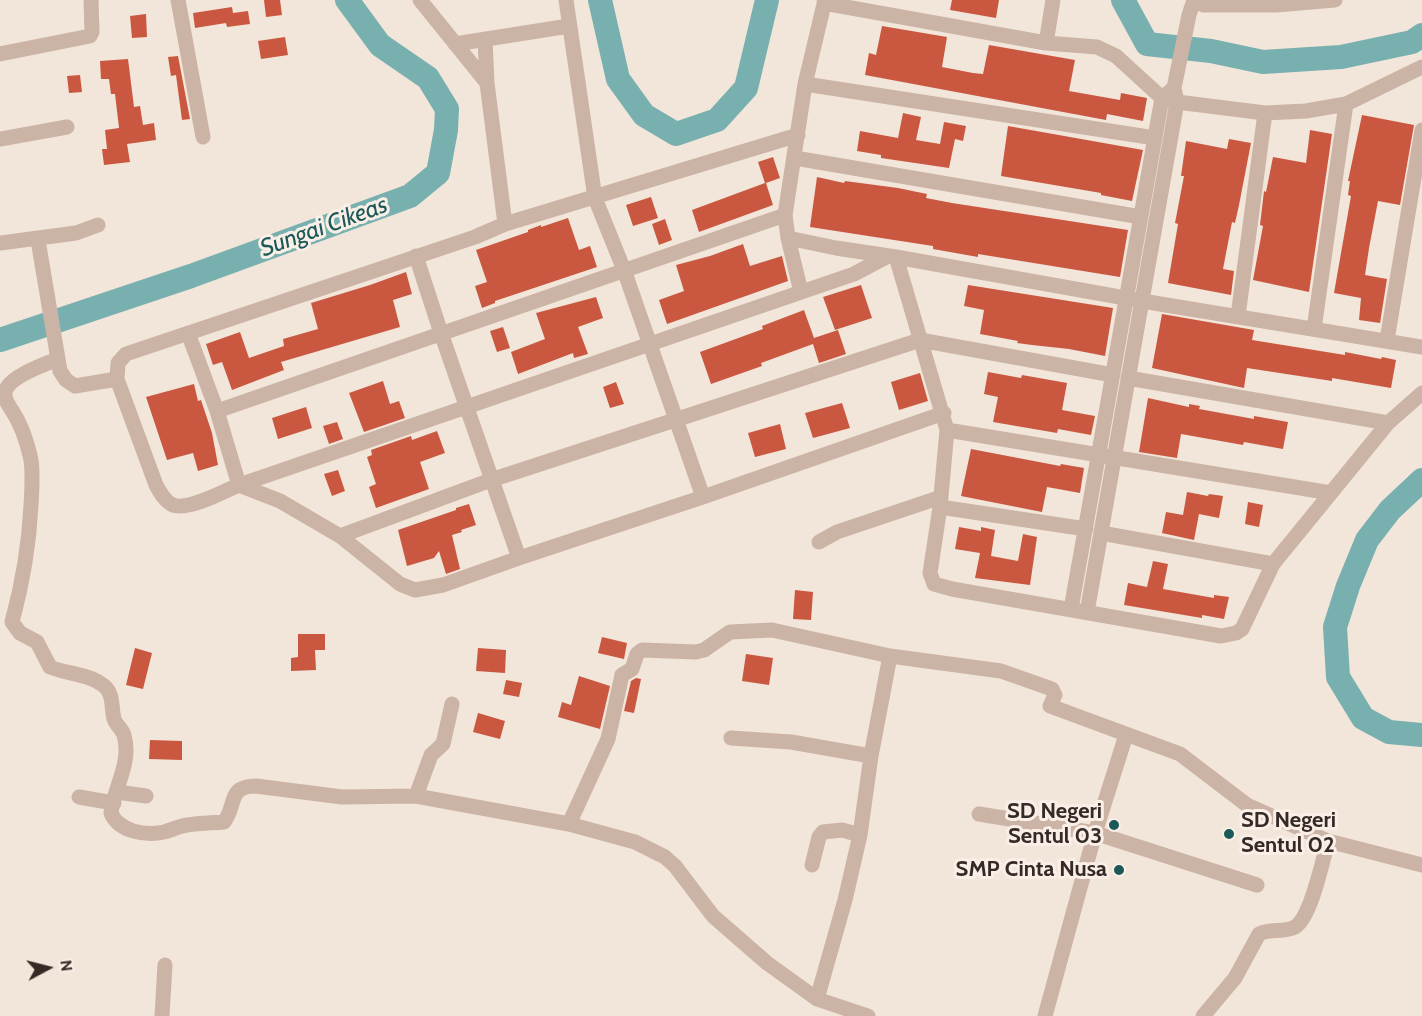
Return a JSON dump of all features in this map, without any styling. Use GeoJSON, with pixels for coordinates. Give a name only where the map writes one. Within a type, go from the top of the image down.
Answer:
{"type":"FeatureCollection","features":[{"type":"Feature","properties":{"kind":"street"},"geometry":{"type":"LineString","coordinates":[[0,54],[90,36],[92,32],[91,0]]}},
{"type":"Feature","properties":{"kind":"street"},"geometry":{"type":"LineString","coordinates":[[178,0],[203,137]]}},
{"type":"Feature","properties":{"kind":"street"},"geometry":{"type":"LineString","coordinates":[[420,0],[487,83]]}},
{"type":"Feature","properties":{"kind":"street"},"geometry":{"type":"LineString","coordinates":[[566,0],[595,198],[624,270],[703,496]]}},
{"type":"Feature","properties":{"kind":"street"},"geometry":{"type":"LineString","coordinates":[[1046,43],[1053,0]]}},
{"type":"Feature","properties":{"kind":"street"},"geometry":{"type":"LineString","coordinates":[[1087,612],[1098,455],[1113,375],[1134,299],[1188,15],[1199,1],[1277,3],[1335,0]]}},
{"type":"Feature","properties":{"kind":"street"},"geometry":{"type":"LineString","coordinates":[[801,292],[785,215],[805,84],[824,2],[1046,43],[1097,47],[1108,51],[1171,96],[1265,113],[1306,111],[1346,104],[1422,67]]}},
{"type":"Feature","properties":{"kind":"street"},"geometry":{"type":"LineString","coordinates":[[455,44],[569,26]]}},
{"type":"Feature","properties":{"kind":"street"},"geometry":{"type":"LineString","coordinates":[[485,39],[487,83],[505,224]]}},
{"type":"Feature","properties":{"kind":"street"},"geometry":{"type":"LineString","coordinates":[[805,84],[1155,138]]}},
{"type":"Feature","properties":{"kind":"street"},"geometry":{"type":"LineString","coordinates":[[1071,609],[1114,458],[1128,378],[1141,217],[1155,138],[1171,96]]}},
{"type":"Feature","properties":{"kind":"street"},"geometry":{"type":"LineString","coordinates":[[1314,329],[1346,104]]}},
{"type":"Feature","properties":{"kind":"street"},"geometry":{"type":"LineString","coordinates":[[1238,316],[1265,113]]}},
{"type":"Feature","properties":{"kind":"street"},"geometry":{"type":"LineString","coordinates":[[0,139],[67,127]]}},
{"type":"Feature","properties":{"kind":"street"},"geometry":{"type":"LineString","coordinates":[[1387,340],[1422,130]]}},
{"type":"Feature","properties":{"kind":"street"},"geometry":{"type":"LineString","coordinates":[[798,135],[505,224],[475,237],[126,354],[118,363],[117,379],[156,485],[171,504],[186,506],[239,485],[854,274],[892,256]]}},
{"type":"Feature","properties":{"kind":"street"},"geometry":{"type":"LineString","coordinates":[[795,158],[1141,217]]}},
{"type":"Feature","properties":{"kind":"street"},"geometry":{"type":"LineString","coordinates":[[217,411],[785,215]]}},
{"type":"Feature","properties":{"kind":"street"},"geometry":{"type":"LineString","coordinates":[[0,243],[38,240],[98,225]]}},
{"type":"Feature","properties":{"kind":"street"},"geometry":{"type":"LineString","coordinates":[[788,238],[1422,347]]}},
{"type":"Feature","properties":{"kind":"street"},"geometry":{"type":"LineString","coordinates":[[38,240],[60,371],[66,380],[75,386],[117,379]]}},
{"type":"Feature","properties":{"kind":"street"},"geometry":{"type":"LineString","coordinates":[[416,256],[519,558]]}},
{"type":"Feature","properties":{"kind":"street"},"geometry":{"type":"LineString","coordinates":[[892,256],[944,413],[947,430],[941,502],[930,573],[934,584],[952,589],[1211,635],[1236,633],[1242,629],[1248,619],[1273,564],[1388,423],[1422,393]]}},
{"type":"Feature","properties":{"kind":"street"},"geometry":{"type":"LineString","coordinates":[[188,333],[217,411],[239,485]]}},
{"type":"Feature","properties":{"kind":"street"},"geometry":{"type":"LineString","coordinates":[[340,536],[491,480],[920,340],[1113,375]]}},
{"type":"Feature","properties":{"kind":"street"},"geometry":{"type":"LineString","coordinates":[[57,355],[18,378],[8,386],[5,392],[6,402],[22,428],[31,461],[32,479],[30,532],[23,585],[12,622],[20,633],[37,642],[50,667],[93,679],[106,687],[115,720],[124,735],[124,768],[111,813],[114,820],[122,827],[134,831],[157,833],[182,825],[224,822],[237,791],[250,786],[342,797],[416,796],[569,824],[635,842],[665,857],[684,875],[713,916],[767,963],[817,999],[868,1016]]}},
{"type":"Feature","properties":{"kind":"street"},"geometry":{"type":"LineString","coordinates":[[1128,378],[1388,423]]}},
{"type":"Feature","properties":{"kind":"street"},"geometry":{"type":"LineString","coordinates":[[239,485],[280,501],[340,536],[400,584],[415,590],[443,585],[944,413]]}},
{"type":"Feature","properties":{"kind":"street"},"geometry":{"type":"LineString","coordinates":[[947,430],[1331,493]]}},
{"type":"Feature","properties":{"kind":"street"},"geometry":{"type":"LineString","coordinates":[[819,542],[837,532],[941,502],[1273,564]]}},
{"type":"Feature","properties":{"kind":"street"},"geometry":{"type":"LineString","coordinates":[[569,824],[608,739],[622,675],[632,669],[639,651],[647,649],[696,652],[704,650],[730,632],[772,630],[890,656],[1001,671],[1052,689],[1054,695],[1050,706],[1180,754],[1247,805],[1328,841],[1422,865]]}},
{"type":"Feature","properties":{"kind":"street"},"geometry":{"type":"LineString","coordinates":[[817,999],[845,900],[860,835],[871,756],[890,656]]}},
{"type":"Feature","properties":{"kind":"street"},"geometry":{"type":"LineString","coordinates":[[416,796],[429,758],[443,744],[452,704]]}},
{"type":"Feature","properties":{"kind":"street"},"geometry":{"type":"LineString","coordinates":[[1045,1016],[1095,833],[1126,735]]}},
{"type":"Feature","properties":{"kind":"street"},"geometry":{"type":"LineString","coordinates":[[731,738],[775,740],[871,756]]}},
{"type":"Feature","properties":{"kind":"street"},"geometry":{"type":"LineString","coordinates":[[79,797],[146,796]]}},
{"type":"Feature","properties":{"kind":"street"},"geometry":{"type":"LineString","coordinates":[[979,814],[1095,833],[1257,885]]}},
{"type":"Feature","properties":{"kind":"street"},"geometry":{"type":"LineString","coordinates":[[812,865],[819,837],[823,832],[843,830],[860,835]]}},
{"type":"Feature","properties":{"kind":"street"},"geometry":{"type":"LineString","coordinates":[[1203,1016],[1235,978],[1258,934],[1286,930],[1299,924],[1312,899],[1328,841]]}},
{"type":"Feature","properties":{"kind":"street"},"geometry":{"type":"LineString","coordinates":[[162,1016],[165,965]]}},
{"type":"Feature","properties":{"kind":"building"},"geometry":{"type":"Polygon","coordinates":[[[264,0],[280,0],[282,15],[266,17],[264,0]]]}},
{"type":"Feature","properties":{"kind":"building"},"geometry":{"type":"Polygon","coordinates":[[[952,0],[999,0],[996,18],[950,10],[952,0]]]}},
{"type":"Feature","properties":{"kind":"building"},"geometry":{"type":"Polygon","coordinates":[[[232,7],[233,13],[248,11],[250,24],[227,27],[226,23],[195,28],[193,13],[232,7]]]}},
{"type":"Feature","properties":{"kind":"building"},"geometry":{"type":"Polygon","coordinates":[[[146,14],[147,37],[132,38],[130,16],[146,14]]]}},
{"type":"Feature","properties":{"kind":"building"},"geometry":{"type":"Polygon","coordinates":[[[882,26],[947,37],[942,67],[973,73],[983,74],[989,45],[1075,60],[1069,91],[1120,100],[1121,93],[1147,98],[1143,121],[1107,114],[1106,120],[865,75],[869,53],[876,55],[882,26]]]}},
{"type":"Feature","properties":{"kind":"building"},"geometry":{"type":"Polygon","coordinates":[[[285,37],[288,55],[261,59],[258,41],[285,37]]]}},
{"type":"Feature","properties":{"kind":"building"},"geometry":{"type":"Polygon","coordinates":[[[178,56],[190,119],[182,120],[176,75],[171,76],[168,57],[178,56]]]}},
{"type":"Feature","properties":{"kind":"building"},"geometry":{"type":"Polygon","coordinates":[[[128,59],[134,107],[140,106],[143,125],[154,123],[156,140],[127,144],[130,162],[104,165],[102,149],[107,149],[105,130],[119,128],[115,94],[111,94],[109,79],[101,79],[100,61],[128,59]]]}},
{"type":"Feature","properties":{"kind":"building"},"geometry":{"type":"Polygon","coordinates":[[[80,75],[82,92],[69,93],[67,76],[80,75]]]}},
{"type":"Feature","properties":{"kind":"building"},"geometry":{"type":"Polygon","coordinates":[[[903,113],[921,117],[916,140],[940,144],[944,122],[966,126],[963,141],[955,139],[949,168],[881,158],[881,155],[857,151],[860,131],[898,138],[903,113]]]}},
{"type":"Feature","properties":{"kind":"building"},"geometry":{"type":"Polygon","coordinates":[[[1362,115],[1414,125],[1400,205],[1378,201],[1369,248],[1365,275],[1387,279],[1380,323],[1359,320],[1361,298],[1334,293],[1351,196],[1348,195],[1350,181],[1348,181],[1362,115]]]}},
{"type":"Feature","properties":{"kind":"building"},"geometry":{"type":"Polygon","coordinates":[[[1008,126],[1143,150],[1132,201],[1101,195],[1101,193],[1001,176],[1008,126]]]}},
{"type":"Feature","properties":{"kind":"building"},"geometry":{"type":"Polygon","coordinates":[[[1310,130],[1332,134],[1309,292],[1253,280],[1263,226],[1260,225],[1264,191],[1266,192],[1273,157],[1306,163],[1310,130]]]}},
{"type":"Feature","properties":{"kind":"building"},"geometry":{"type":"Polygon","coordinates":[[[1229,139],[1251,143],[1223,269],[1234,271],[1231,295],[1168,283],[1178,224],[1175,223],[1184,176],[1181,176],[1186,141],[1227,149],[1229,139]]]}},
{"type":"Feature","properties":{"kind":"building"},"geometry":{"type":"Polygon","coordinates":[[[773,157],[780,178],[766,183],[773,205],[699,232],[692,210],[765,183],[758,162],[773,157]]]}},
{"type":"Feature","properties":{"kind":"building"},"geometry":{"type":"Polygon","coordinates":[[[817,177],[844,183],[845,181],[898,188],[927,194],[926,198],[952,203],[1128,230],[1120,277],[978,254],[978,257],[933,249],[933,246],[810,227],[817,177]]]}},
{"type":"Feature","properties":{"kind":"building"},"geometry":{"type":"Polygon","coordinates":[[[651,197],[658,218],[633,226],[626,205],[651,197]]]}},
{"type":"Feature","properties":{"kind":"building"},"geometry":{"type":"Polygon","coordinates":[[[568,218],[579,250],[590,246],[597,267],[495,301],[482,308],[475,286],[487,282],[476,250],[528,232],[541,225],[541,227],[568,218]]]}},
{"type":"Feature","properties":{"kind":"building"},"geometry":{"type":"Polygon","coordinates":[[[665,219],[672,240],[659,245],[652,224],[665,219]]]}},
{"type":"Feature","properties":{"kind":"building"},"geometry":{"type":"Polygon","coordinates":[[[743,244],[750,266],[782,256],[788,281],[667,324],[659,300],[684,291],[676,265],[743,244]]]}},
{"type":"Feature","properties":{"kind":"building"},"geometry":{"type":"Polygon","coordinates":[[[406,272],[412,294],[393,300],[400,327],[281,362],[284,370],[232,390],[222,362],[213,365],[206,344],[240,332],[249,358],[284,346],[283,339],[318,329],[311,303],[406,272]]]}},
{"type":"Feature","properties":{"kind":"building"},"geometry":{"type":"Polygon","coordinates":[[[861,285],[872,318],[835,330],[823,297],[861,285]]]}},
{"type":"Feature","properties":{"kind":"building"},"geometry":{"type":"Polygon","coordinates":[[[968,285],[1113,308],[1105,356],[1017,343],[1018,341],[980,334],[984,310],[964,306],[968,285]]]}},
{"type":"Feature","properties":{"kind":"building"},"geometry":{"type":"Polygon","coordinates":[[[596,297],[603,318],[578,327],[588,354],[574,358],[573,353],[518,374],[511,352],[545,339],[536,313],[596,297]]]}},
{"type":"Feature","properties":{"kind":"building"},"geometry":{"type":"Polygon","coordinates":[[[804,310],[814,338],[838,330],[846,354],[819,363],[813,344],[761,363],[762,366],[711,384],[700,352],[763,329],[762,326],[804,310]]]}},
{"type":"Feature","properties":{"kind":"building"},"geometry":{"type":"Polygon","coordinates":[[[1162,314],[1254,330],[1252,340],[1345,355],[1345,352],[1396,360],[1391,388],[1247,368],[1244,388],[1152,368],[1162,314]]]}},
{"type":"Feature","properties":{"kind":"building"},"geometry":{"type":"Polygon","coordinates":[[[503,327],[510,348],[497,352],[490,331],[503,327]]]}},
{"type":"Feature","properties":{"kind":"building"},"geometry":{"type":"Polygon","coordinates":[[[988,372],[1067,383],[1062,410],[1095,416],[1091,435],[1058,429],[1057,433],[993,422],[998,397],[984,394],[988,372]]]}},
{"type":"Feature","properties":{"kind":"building"},"geometry":{"type":"Polygon","coordinates":[[[920,373],[928,401],[899,410],[891,382],[920,373]]]}},
{"type":"Feature","properties":{"kind":"building"},"geometry":{"type":"Polygon","coordinates":[[[383,381],[390,404],[399,401],[405,418],[364,432],[349,393],[383,381]]]}},
{"type":"Feature","properties":{"kind":"building"},"geometry":{"type":"Polygon","coordinates":[[[616,382],[624,404],[610,408],[603,387],[616,382]]]}},
{"type":"Feature","properties":{"kind":"building"},"geometry":{"type":"Polygon","coordinates":[[[194,384],[198,401],[201,400],[212,433],[218,465],[198,471],[193,453],[167,460],[146,397],[194,384]]]}},
{"type":"Feature","properties":{"kind":"building"},"geometry":{"type":"Polygon","coordinates":[[[1148,398],[1189,407],[1189,404],[1200,406],[1199,409],[1254,419],[1254,416],[1288,422],[1283,449],[1244,442],[1243,445],[1181,434],[1177,458],[1139,452],[1148,398]]]}},
{"type":"Feature","properties":{"kind":"building"},"geometry":{"type":"Polygon","coordinates":[[[842,403],[850,428],[813,438],[805,413],[842,403]]]}},
{"type":"Feature","properties":{"kind":"building"},"geometry":{"type":"Polygon","coordinates":[[[306,407],[312,428],[278,439],[272,418],[306,407]]]}},
{"type":"Feature","properties":{"kind":"building"},"geometry":{"type":"Polygon","coordinates":[[[337,422],[343,439],[329,444],[323,426],[337,422]]]}},
{"type":"Feature","properties":{"kind":"building"},"geometry":{"type":"Polygon","coordinates":[[[780,424],[786,449],[755,457],[748,433],[780,424]]]}},
{"type":"Feature","properties":{"kind":"building"},"geometry":{"type":"Polygon","coordinates":[[[437,431],[445,453],[420,462],[429,489],[376,508],[369,487],[376,484],[367,457],[372,455],[371,450],[411,436],[412,440],[437,431]]]}},
{"type":"Feature","properties":{"kind":"building"},"geometry":{"type":"Polygon","coordinates":[[[971,449],[1060,466],[1061,464],[1084,468],[1080,493],[1047,487],[1042,512],[961,496],[971,449]]]}},
{"type":"Feature","properties":{"kind":"building"},"geometry":{"type":"Polygon","coordinates":[[[338,470],[345,491],[332,496],[324,474],[338,470]]]}},
{"type":"Feature","properties":{"kind":"building"},"geometry":{"type":"Polygon","coordinates":[[[1187,492],[1223,496],[1219,518],[1199,514],[1194,540],[1162,533],[1166,512],[1183,515],[1187,492]]]}},
{"type":"Feature","properties":{"kind":"building"},"geometry":{"type":"Polygon","coordinates":[[[1248,502],[1263,505],[1259,527],[1245,524],[1248,502]]]}},
{"type":"Feature","properties":{"kind":"building"},"geometry":{"type":"Polygon","coordinates":[[[469,504],[476,525],[452,535],[460,569],[446,574],[439,551],[434,558],[407,566],[398,530],[469,504]]]}},
{"type":"Feature","properties":{"kind":"building"},"geometry":{"type":"Polygon","coordinates":[[[959,527],[981,531],[981,527],[995,530],[991,556],[1018,561],[1023,534],[1037,537],[1030,585],[975,578],[980,553],[955,549],[959,527]]]}},
{"type":"Feature","properties":{"kind":"building"},"geometry":{"type":"Polygon","coordinates":[[[1153,561],[1168,564],[1163,589],[1214,598],[1214,595],[1229,597],[1224,619],[1202,615],[1202,618],[1124,605],[1128,583],[1147,587],[1153,561]]]}},
{"type":"Feature","properties":{"kind":"building"},"geometry":{"type":"Polygon","coordinates":[[[795,590],[813,592],[811,620],[793,619],[795,590]]]}},
{"type":"Feature","properties":{"kind":"building"},"geometry":{"type":"Polygon","coordinates":[[[298,634],[325,634],[325,650],[315,650],[316,670],[291,671],[291,658],[298,657],[298,634]]]}},
{"type":"Feature","properties":{"kind":"building"},"geometry":{"type":"Polygon","coordinates":[[[602,637],[627,643],[624,659],[598,653],[602,637]]]}},
{"type":"Feature","properties":{"kind":"building"},"geometry":{"type":"Polygon","coordinates":[[[135,648],[152,653],[143,689],[126,685],[135,648]]]}},
{"type":"Feature","properties":{"kind":"building"},"geometry":{"type":"Polygon","coordinates":[[[478,648],[506,650],[505,673],[476,671],[478,648]]]}},
{"type":"Feature","properties":{"kind":"building"},"geometry":{"type":"Polygon","coordinates":[[[746,654],[773,658],[769,685],[742,681],[746,654]]]}},
{"type":"Feature","properties":{"kind":"building"},"geometry":{"type":"Polygon","coordinates":[[[579,676],[610,686],[600,729],[558,717],[562,702],[571,705],[579,676]]]}},
{"type":"Feature","properties":{"kind":"building"},"geometry":{"type":"Polygon","coordinates":[[[636,678],[641,679],[634,713],[624,711],[631,681],[636,678]]]}},
{"type":"Feature","properties":{"kind":"building"},"geometry":{"type":"Polygon","coordinates":[[[506,680],[522,683],[519,697],[503,694],[506,680]]]}},
{"type":"Feature","properties":{"kind":"building"},"geometry":{"type":"Polygon","coordinates":[[[478,713],[505,721],[500,739],[473,732],[478,713]]]}},
{"type":"Feature","properties":{"kind":"building"},"geometry":{"type":"Polygon","coordinates":[[[150,740],[182,741],[182,760],[149,759],[150,740]]]}},
{"type":"Feature","properties":{"kind":"waterway","name":"Sungai Cikeas"},"geometry":{"type":"LineString","coordinates":[[0,340],[191,276],[410,196],[438,173],[446,130],[447,109],[428,78],[380,45],[347,0]]}},
{"type":"Feature","properties":{"kind":"waterway","name":"Sungai Cikeas"},"geometry":{"type":"LineString","coordinates":[[600,0],[618,79],[644,115],[676,134],[717,120],[746,88],[767,0]]}},
{"type":"Feature","properties":{"kind":"waterway","name":"Sungai Cikeas"},"geometry":{"type":"LineString","coordinates":[[1123,0],[1147,44],[1211,51],[1263,62],[1341,57],[1412,42],[1422,35]]}},
{"type":"Feature","properties":{"kind":"waterway","name":"Sungai Cikeas"},"geometry":{"type":"LineString","coordinates":[[1422,480],[1390,510],[1367,540],[1348,586],[1335,627],[1338,677],[1363,718],[1389,732],[1422,735]]}},
{"type":"Feature","properties":{"kind":"place","name":"SD Negeri Sentul 03"},"geometry":{"type":"Point","coordinates":[1114,825]}},
{"type":"Feature","properties":{"kind":"place","name":"SD Negeri Sentul 02"},"geometry":{"type":"Point","coordinates":[1229,834]}},
{"type":"Feature","properties":{"kind":"place","name":"SMP Cinta Nusa"},"geometry":{"type":"Point","coordinates":[1119,870]}}]}
